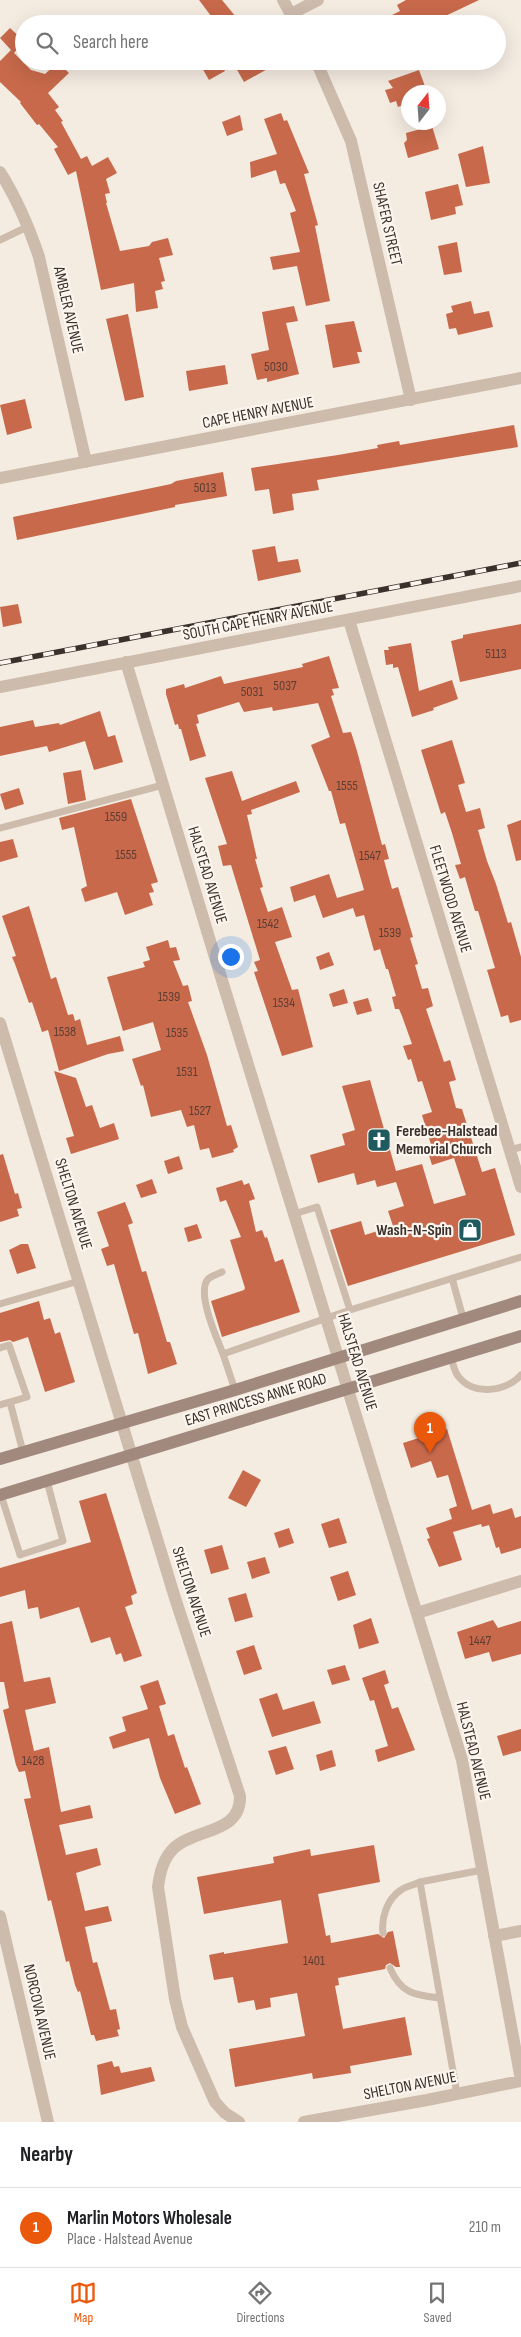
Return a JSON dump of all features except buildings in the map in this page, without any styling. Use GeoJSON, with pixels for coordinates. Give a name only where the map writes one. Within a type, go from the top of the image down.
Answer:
{"type":"FeatureCollection","features":[{"type":"Feature","properties":{"kind":"main road","name":"EAST PRINCESS ANNE ROAD"},"geometry":{"type":"LineString","coordinates":[[0,1459],[234,1390],[521,1301]]}},
{"type":"Feature","properties":{"kind":"main road","name":"EAST PRINCESS ANNE ROAD"},"geometry":{"type":"LineString","coordinates":[[0,1495],[521,1336]]}},
{"type":"Feature","properties":{"kind":"street"},"geometry":{"type":"LineString","coordinates":[[283,0],[292,15]]}},
{"type":"Feature","properties":{"kind":"street"},"geometry":{"type":"LineString","coordinates":[[299,15],[318,0]]}},
{"type":"Feature","properties":{"kind":"street","name":"SHAFER STREET"},"geometry":{"type":"LineString","coordinates":[[320,70],[351,141],[411,400]]}},
{"type":"Feature","properties":{"kind":"street","name":"AMBLER AVENUE"},"geometry":{"type":"LineString","coordinates":[[0,172],[13,193],[29,226],[39,257],[86,462]]}},
{"type":"Feature","properties":{"kind":"street","name":"CAPE HENRY AVENUE"},"geometry":{"type":"LineString","coordinates":[[0,478],[521,378]]}},
{"type":"Feature","properties":{"kind":"street","name":"SOUTH CAPE HENRY AVENUE"},"geometry":{"type":"LineString","coordinates":[[0,687],[521,586]]}},
{"type":"Feature","properties":{"kind":"street","name":"FLEETWOOD AVENUE"},"geometry":{"type":"LineString","coordinates":[[349,620],[515,1148],[521,1187]]}},
{"type":"Feature","properties":{"kind":"street","name":"HALSTEAD AVENUE"},"geometry":{"type":"LineString","coordinates":[[126,662],[462,1760],[521,2080]]}},
{"type":"Feature","properties":{"kind":"street","name":"SHELTON AVENUE"},"geometry":{"type":"LineString","coordinates":[[0,1023],[131,1455],[240,1796],[240,1805],[236,1816],[227,1824],[186,1840],[174,1848],[162,1866],[158,1887],[175,1999],[182,2027],[215,2102],[225,2113],[239,2122]]}},
{"type":"Feature","properties":{"kind":"street"},"geometry":{"type":"LineString","coordinates":[[417,1613],[521,1581]]}},
{"type":"Feature","properties":{"kind":"street","name":"NORCOVA AVENUE"},"geometry":{"type":"LineString","coordinates":[[0,1916],[46,2119]]}},
{"type":"Feature","properties":{"kind":"street"},"geometry":{"type":"LineString","coordinates":[[494,1936],[521,1931]]}},
{"type":"Feature","properties":{"kind":"street","name":"SHELTON AVENUE"},"geometry":{"type":"LineString","coordinates":[[304,2122],[457,2094],[521,2080]]}},
{"type":"Feature","properties":{"kind":"lane"},"geometry":{"type":"LineString","coordinates":[[0,240],[29,226]]}},
{"type":"Feature","properties":{"kind":"lane"},"geometry":{"type":"LineString","coordinates":[[0,828],[163,785]]}},
{"type":"Feature","properties":{"kind":"lane"},"geometry":{"type":"LineString","coordinates":[[294,1214],[316,1207],[350,1310]]}},
{"type":"Feature","properties":{"kind":"lane"},"geometry":{"type":"LineString","coordinates":[[223,1354],[326,1320],[350,1310],[521,1257]]}},
{"type":"Feature","properties":{"kind":"lane"},"geometry":{"type":"LineString","coordinates":[[222,1272],[208,1279],[204,1290],[204,1300],[234,1390]]}},
{"type":"Feature","properties":{"kind":"lane"},"geometry":{"type":"LineString","coordinates":[[452,1278],[464,1318]]}},
{"type":"Feature","properties":{"kind":"lane"},"geometry":{"type":"LineString","coordinates":[[0,1304],[79,1280]]}},
{"type":"Feature","properties":{"kind":"lane"},"geometry":{"type":"LineString","coordinates":[[0,1348],[9,1345],[26,1397],[0,1405]]}},
{"type":"Feature","properties":{"kind":"lane"},"geometry":{"type":"LineString","coordinates":[[451,1358],[457,1375],[473,1386],[484,1389],[501,1388],[521,1375]]}},
{"type":"Feature","properties":{"kind":"lane"},"geometry":{"type":"LineString","coordinates":[[10,1402],[24,1452]]}},
{"type":"Feature","properties":{"kind":"lane"},"geometry":{"type":"LineString","coordinates":[[0,1495],[20,1555],[64,1541],[46,1481]]}},
{"type":"Feature","properties":{"kind":"lane"},"geometry":{"type":"LineString","coordinates":[[383,1933],[382,1916],[401,1889],[420,1882],[482,1870]]}},
{"type":"Feature","properties":{"kind":"lane"},"geometry":{"type":"LineString","coordinates":[[420,1882],[457,2094]]}},
{"type":"Feature","properties":{"kind":"lane"},"geometry":{"type":"LineString","coordinates":[[390,1968],[395,1980],[404,1989],[418,1995],[440,1998]]}},
{"type":"Feature","properties":{"kind":"railway"},"geometry":{"type":"LineString","coordinates":[[0,663],[521,563]]}},
{"type":"Feature","properties":{"kind":"place","name":"Ferebee-Halstead Memorial Church"},"geometry":{"type":"Point","coordinates":[379,1140]}},
{"type":"Feature","properties":{"kind":"place","name":"Wash-N-Spin"},"geometry":{"type":"Point","coordinates":[470,1230]}},
{"type":"Feature","properties":{"kind":"place","name":"Marlin Motors Wholesale"},"geometry":{"type":"Point","coordinates":[430,1453]}}]}
